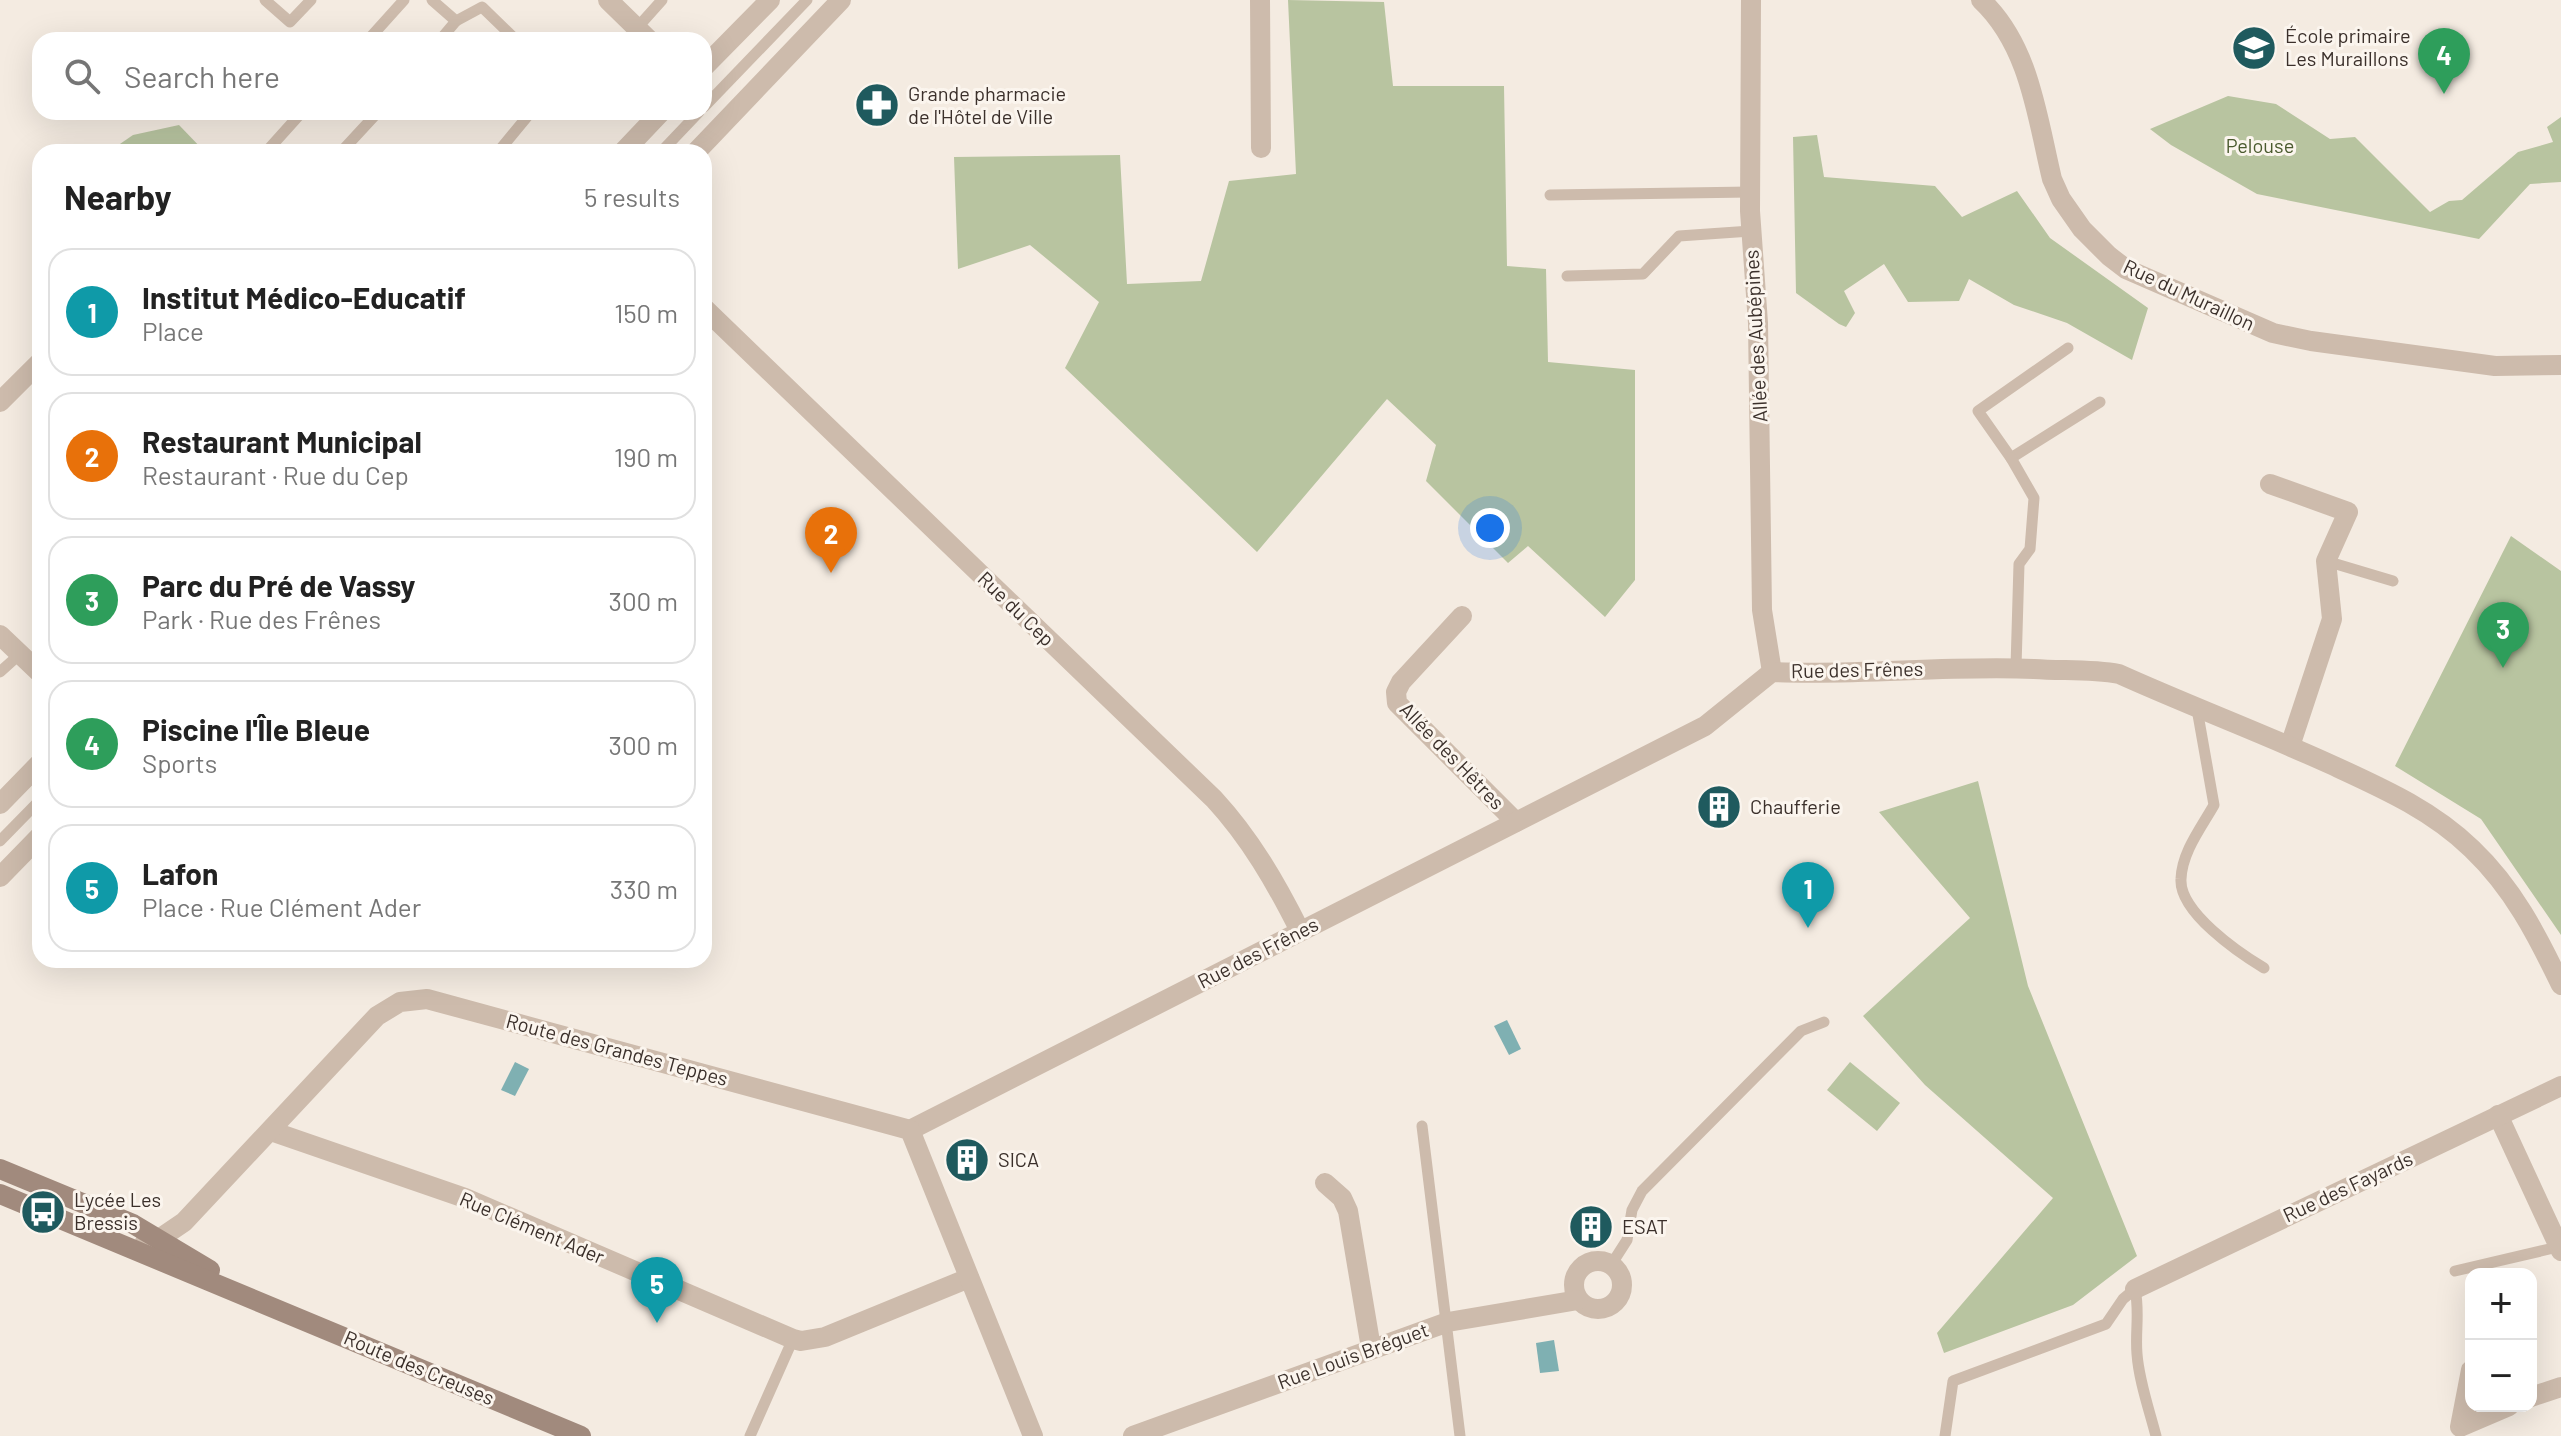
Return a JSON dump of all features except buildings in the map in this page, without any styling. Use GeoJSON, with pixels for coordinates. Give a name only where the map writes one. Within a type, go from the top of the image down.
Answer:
{"type":"FeatureCollection","features":[{"type":"Feature","properties":{"kind":"main road","name":"Route des Creuses"},"geometry":{"type":"LineString","coordinates":[[0,1169],[133,1224],[257,1300]]}},
{"type":"Feature","properties":{"kind":"main road","name":"Route des Creuses"},"geometry":{"type":"LineString","coordinates":[[0,1194],[581,1436]]}},
{"type":"Feature","properties":{"kind":"street"},"geometry":{"type":"LineString","coordinates":[[608,0],[641,32]]}},
{"type":"Feature","properties":{"kind":"street"},"geometry":{"type":"LineString","coordinates":[[712,59],[770,0]]}},
{"type":"Feature","properties":{"kind":"street"},"geometry":{"type":"LineString","coordinates":[[704,144],[841,0]]}},
{"type":"Feature","properties":{"kind":"street"},"geometry":{"type":"LineString","coordinates":[[1260,0],[1261,148]]}},
{"type":"Feature","properties":{"kind":"street","name":"Allée des Aubépines"},"geometry":{"type":"LineString","coordinates":[[1751,0],[1750,192],[1758,323],[1762,610],[1772,672]]}},
{"type":"Feature","properties":{"kind":"street","name":"Rue du Muraillon"},"geometry":{"type":"LineString","coordinates":[[1981,0],[1996,13],[2018,50],[2052,179],[2061,199],[2095,244],[2126,269],[2273,333],[2495,366],[2561,365]]}},
{"type":"Feature","properties":{"kind":"street"},"geometry":{"type":"LineString","coordinates":[[631,144],[653,120]]}},
{"type":"Feature","properties":{"kind":"street","name":"Rue du Cep"},"geometry":{"type":"LineString","coordinates":[[712,316],[1214,799],[1237,824],[1256,852],[1300,931]]}},
{"type":"Feature","properties":{"kind":"street"},"geometry":{"type":"LineString","coordinates":[[0,402],[32,370]]}},
{"type":"Feature","properties":{"kind":"street"},"geometry":{"type":"LineString","coordinates":[[2270,484],[2348,512],[2326,561],[2332,619],[2290,746]]}},
{"type":"Feature","properties":{"kind":"street","name":"Allée des Hêtres"},"geometry":{"type":"LineString","coordinates":[[1462,616],[1401,682],[1396,692],[1397,703],[1516,822]]}},
{"type":"Feature","properties":{"kind":"street"},"geometry":{"type":"LineString","coordinates":[[0,635],[32,665]]}},
{"type":"Feature","properties":{"kind":"street","name":"Rue des Frênes"},"geometry":{"type":"LineString","coordinates":[[910,1130],[1705,726],[1772,672],[2016,667],[2097,670],[2119,674],[2290,746],[2390,791],[2428,813],[2471,847],[2522,908],[2561,985]]}},
{"type":"Feature","properties":{"kind":"street"},"geometry":{"type":"LineString","coordinates":[[0,804],[32,771]]}},
{"type":"Feature","properties":{"kind":"street"},"geometry":{"type":"LineString","coordinates":[[0,877],[32,844]]}},
{"type":"Feature","properties":{"kind":"street","name":"Route des Grandes Teppes"},"geometry":{"type":"LineString","coordinates":[[159,1239],[184,1222],[377,1016],[400,1002],[427,999],[910,1130]]}},
{"type":"Feature","properties":{"kind":"street","name":"Rue des Fayards"},"geometry":{"type":"LineString","coordinates":[[2135,1289],[2561,1086]]}},
{"type":"Feature","properties":{"kind":"street"},"geometry":{"type":"LineString","coordinates":[[2498,1115],[2560,1249]]}},
{"type":"Feature","properties":{"kind":"street"},"geometry":{"type":"LineString","coordinates":[[910,1130],[1033,1436]]}},
{"type":"Feature","properties":{"kind":"street","name":"Rue Clément Ader"},"geometry":{"type":"LineString","coordinates":[[271,1131],[465,1198],[793,1339]]}},
{"type":"Feature","properties":{"kind":"street"},"geometry":{"type":"LineString","coordinates":[[1325,1183],[1342,1198],[1348,1211],[1371,1348]]}},
{"type":"Feature","properties":{"kind":"street"},"geometry":{"type":"LineString","coordinates":[[91,1233],[136,1244],[159,1239]]}},
{"type":"Feature","properties":{"kind":"street"},"geometry":{"type":"LineString","coordinates":[[1578,1300],[1574,1285],[1580,1270],[1593,1262],[1611,1265]]}},
{"type":"Feature","properties":{"kind":"street","name":"Rue Louis Bréguet"},"geometry":{"type":"LineString","coordinates":[[1133,1436],[1448,1322],[1578,1300],[1584,1306],[1600,1310],[1615,1303],[1619,1297],[1622,1283],[1616,1268],[1611,1265]]}},
{"type":"Feature","properties":{"kind":"street"},"geometry":{"type":"LineString","coordinates":[[793,1339],[801,1341],[825,1337],[969,1278]]}},
{"type":"Feature","properties":{"kind":"street"},"geometry":{"type":"LineString","coordinates":[[2537,1392],[2561,1387]]}},
{"type":"Feature","properties":{"kind":"street"},"geometry":{"type":"LineString","coordinates":[[2465,1401],[2460,1427],[2495,1412]]}},
{"type":"Feature","properties":{"kind":"lane"},"geometry":{"type":"LineString","coordinates":[[265,0],[290,22],[311,0]]}},
{"type":"Feature","properties":{"kind":"lane"},"geometry":{"type":"LineString","coordinates":[[375,32],[404,0]]}},
{"type":"Feature","properties":{"kind":"lane"},"geometry":{"type":"LineString","coordinates":[[432,0],[456,21]]}},
{"type":"Feature","properties":{"kind":"lane"},"geometry":{"type":"LineString","coordinates":[[644,32],[662,0]]}},
{"type":"Feature","properties":{"kind":"lane"},"geometry":{"type":"LineString","coordinates":[[712,99],[807,0]]}},
{"type":"Feature","properties":{"kind":"lane"},"geometry":{"type":"LineString","coordinates":[[447,32],[456,21],[482,7],[508,32]]}},
{"type":"Feature","properties":{"kind":"lane"},"geometry":{"type":"LineString","coordinates":[[273,144],[295,120]]}},
{"type":"Feature","properties":{"kind":"lane"},"geometry":{"type":"LineString","coordinates":[[348,144],[371,120]]}},
{"type":"Feature","properties":{"kind":"lane"},"geometry":{"type":"LineString","coordinates":[[505,144],[524,120]]}},
{"type":"Feature","properties":{"kind":"lane"},"geometry":{"type":"LineString","coordinates":[[669,144],[691,120]]}},
{"type":"Feature","properties":{"kind":"lane"},"geometry":{"type":"LineString","coordinates":[[1550,195],[1750,192]]}},
{"type":"Feature","properties":{"kind":"lane"},"geometry":{"type":"LineString","coordinates":[[1567,276],[1643,274],[1679,236],[1751,231]]}},
{"type":"Feature","properties":{"kind":"lane"},"geometry":{"type":"LineString","coordinates":[[2016,667],[2019,564],[2030,549],[2034,498],[1978,411],[2068,348]]}},
{"type":"Feature","properties":{"kind":"lane"},"geometry":{"type":"LineString","coordinates":[[2011,458],[2100,402]]}},
{"type":"Feature","properties":{"kind":"lane"},"geometry":{"type":"LineString","coordinates":[[2326,561],[2393,581]]}},
{"type":"Feature","properties":{"kind":"lane"},"geometry":{"type":"LineString","coordinates":[[0,672],[20,654]]}},
{"type":"Feature","properties":{"kind":"lane"},"geometry":{"type":"LineString","coordinates":[[2197,709],[2214,805],[2189,849],[2180,882],[2194,915],[2264,968]]}},
{"type":"Feature","properties":{"kind":"lane"},"geometry":{"type":"LineString","coordinates":[[0,841],[32,808]]}},
{"type":"Feature","properties":{"kind":"lane"},"geometry":{"type":"LineString","coordinates":[[1611,1265],[1627,1240],[1632,1210],[1642,1191],[1801,1031],[1824,1022]]}},
{"type":"Feature","properties":{"kind":"lane"},"geometry":{"type":"LineString","coordinates":[[1422,1126],[1460,1436]]}},
{"type":"Feature","properties":{"kind":"lane"},"geometry":{"type":"LineString","coordinates":[[2455,1271],[2560,1249]]}},
{"type":"Feature","properties":{"kind":"lane"},"geometry":{"type":"LineString","coordinates":[[1945,1436],[1953,1381],[2106,1324],[2123,1299],[2135,1289]]}},
{"type":"Feature","properties":{"kind":"lane"},"geometry":{"type":"LineString","coordinates":[[2135,1289],[2140,1319],[2136,1334],[2137,1357],[2156,1436]]}},
{"type":"Feature","properties":{"kind":"lane"},"geometry":{"type":"LineString","coordinates":[[750,1436],[793,1339]]}},
{"type":"Feature","properties":{"kind":"green space"},"geometry":{"type":"Polygon","coordinates":[[[1288,0],[1384,2],[1393,86],[1504,86],[1507,266],[1546,269],[1548,362],[1635,370],[1635,580],[1605,617],[1528,546],[1508,563],[1426,481],[1436,445],[1387,399],[1257,552],[1065,368],[1099,302],[1030,245],[958,269],[954,157],[1120,155],[1127,284],[1201,281],[1229,181],[1296,174],[1288,0]]]}},
{"type":"Feature","properties":{"kind":"green space","name":"Pelouse"},"geometry":{"type":"Polygon","coordinates":[[[2228,96],[2276,104],[2330,139],[2355,137],[2430,212],[2449,201],[2462,200],[2518,152],[2553,142],[2547,127],[2561,117],[2561,182],[2530,184],[2479,239],[2257,194],[2171,145],[2150,129],[2228,96]]]}},
{"type":"Feature","properties":{"kind":"green space"},"geometry":{"type":"Polygon","coordinates":[[[179,125],[197,144],[120,144],[133,135],[179,125]]]}},
{"type":"Feature","properties":{"kind":"green space"},"geometry":{"type":"Polygon","coordinates":[[[1817,135],[1824,177],[1935,186],[1962,217],[2017,191],[2050,238],[2148,308],[2132,360],[2067,323],[2014,305],[1969,279],[1959,301],[1908,302],[1884,264],[1844,291],[1855,313],[1846,327],[1839,324],[1796,293],[1793,137],[1817,135]]]}},
{"type":"Feature","properties":{"kind":"green space"},"geometry":{"type":"Polygon","coordinates":[[[2511,536],[2561,571],[2561,935],[2481,819],[2395,766],[2511,536]]]}},
{"type":"Feature","properties":{"kind":"green space"},"geometry":{"type":"Polygon","coordinates":[[[1978,781],[2028,986],[2137,1256],[2073,1305],[1944,1353],[1937,1333],[2053,1198],[1925,1085],[1863,1016],[1970,918],[1879,812],[1978,781]]]}},
{"type":"Feature","properties":{"kind":"green space"},"geometry":{"type":"Polygon","coordinates":[[[1850,1062],[1900,1103],[1877,1131],[1827,1090],[1850,1062]]]}},
{"type":"Feature","properties":{"kind":"water"},"geometry":{"type":"Polygon","coordinates":[[[1507,1020],[1521,1049],[1509,1055],[1494,1026],[1507,1020]]]}},
{"type":"Feature","properties":{"kind":"water"},"geometry":{"type":"Polygon","coordinates":[[[515,1062],[529,1069],[515,1096],[501,1090],[515,1062]]]}},
{"type":"Feature","properties":{"kind":"water"},"geometry":{"type":"Polygon","coordinates":[[[1554,1340],[1559,1371],[1540,1373],[1536,1343],[1554,1340]]]}},
{"type":"Feature","properties":{"kind":"place","name":"École primaire Les Muraillons"},"geometry":{"type":"Point","coordinates":[2254,48]}},
{"type":"Feature","properties":{"kind":"place","name":"Piscine l'Île Bleue"},"geometry":{"type":"Point","coordinates":[2444,94]}},
{"type":"Feature","properties":{"kind":"place","name":"Grande pharmacie de l'Hôtel de Ville"},"geometry":{"type":"Point","coordinates":[877,105]}},
{"type":"Feature","properties":{"kind":"place","name":"Restaurant Municipal"},"geometry":{"type":"Point","coordinates":[831,573]}},
{"type":"Feature","properties":{"kind":"place","name":"Parc du Pré de Vassy"},"geometry":{"type":"Point","coordinates":[2503,668]}},
{"type":"Feature","properties":{"kind":"place","name":"Chaufferie"},"geometry":{"type":"Point","coordinates":[1719,807]}},
{"type":"Feature","properties":{"kind":"place","name":"Institut Médico-Educatif"},"geometry":{"type":"Point","coordinates":[1808,928]}},
{"type":"Feature","properties":{"kind":"place","name":"SICA"},"geometry":{"type":"Point","coordinates":[967,1160]}},
{"type":"Feature","properties":{"kind":"place","name":"Lycée Les Bressis"},"geometry":{"type":"Point","coordinates":[43,1212]}},
{"type":"Feature","properties":{"kind":"place","name":"ESAT"},"geometry":{"type":"Point","coordinates":[1591,1227]}},
{"type":"Feature","properties":{"kind":"place","name":"Lafon"},"geometry":{"type":"Point","coordinates":[657,1323]}}]}
